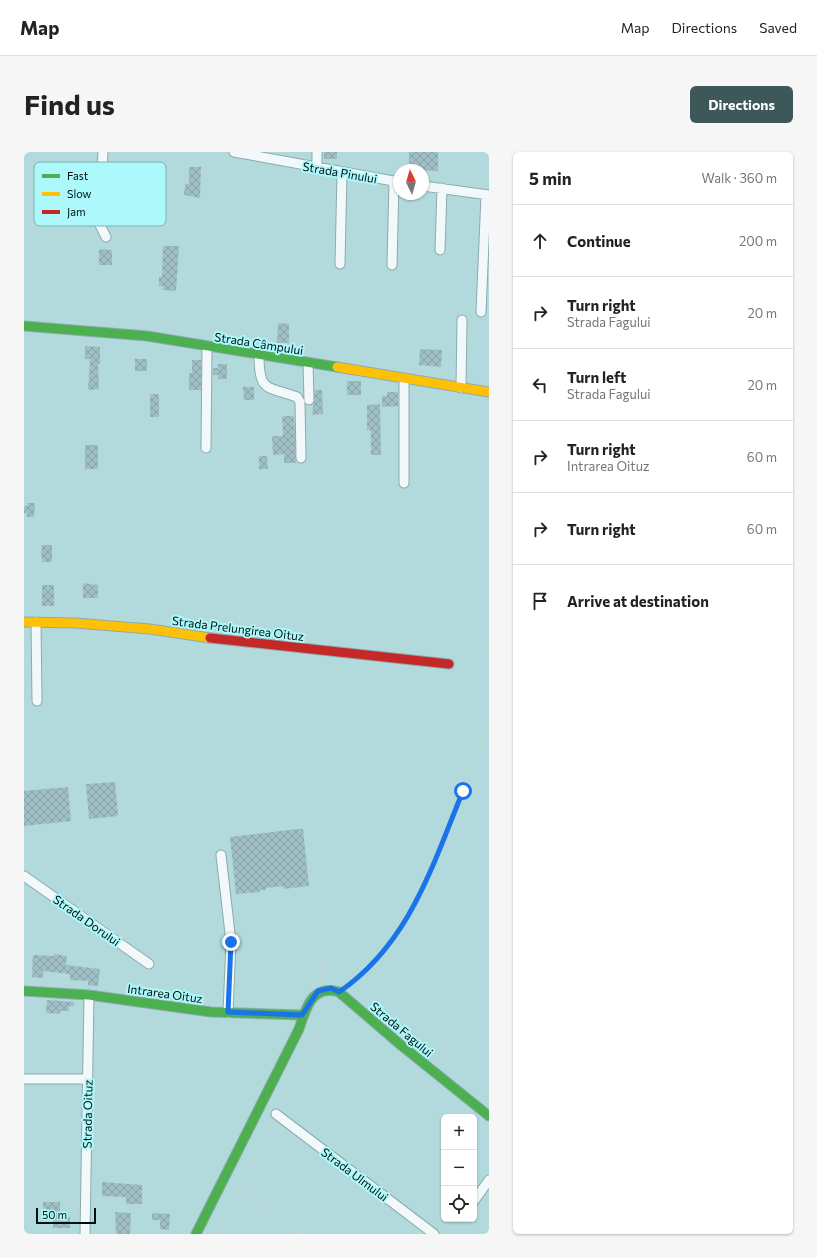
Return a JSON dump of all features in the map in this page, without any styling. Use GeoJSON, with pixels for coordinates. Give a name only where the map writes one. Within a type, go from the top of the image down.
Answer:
{"type":"FeatureCollection","features":[{"type":"Feature","properties":{"kind":"street"},"geometry":{"type":"LineString","coordinates":[[102,162],[103,152]]}},
{"type":"Feature","properties":{"kind":"street","name":"Strada Pinului"},"geometry":{"type":"LineString","coordinates":[[235,152],[393,182]]}},
{"type":"Feature","properties":{"kind":"street"},"geometry":{"type":"LineString","coordinates":[[317,152],[317,168]]}},
{"type":"Feature","properties":{"kind":"street"},"geometry":{"type":"LineString","coordinates":[[340,264],[342,173]]}},
{"type":"Feature","properties":{"kind":"street"},"geometry":{"type":"LineString","coordinates":[[429,187],[487,195],[481,312]]}},
{"type":"Feature","properties":{"kind":"street"},"geometry":{"type":"LineString","coordinates":[[440,250],[442,188]]}},
{"type":"Feature","properties":{"kind":"street"},"geometry":{"type":"LineString","coordinates":[[392,265],[395,200]]}},
{"type":"Feature","properties":{"kind":"street"},"geometry":{"type":"LineString","coordinates":[[100,226],[106,237]]}},
{"type":"Feature","properties":{"kind":"street"},"geometry":{"type":"LineString","coordinates":[[461,388],[462,320]]}},
{"type":"Feature","properties":{"kind":"street","name":"Strada Câmpului"},"geometry":{"type":"LineString","coordinates":[[24,326],[122,333],[489,392]]}},
{"type":"Feature","properties":{"kind":"street"},"geometry":{"type":"LineString","coordinates":[[206,448],[207,346]]}},
{"type":"Feature","properties":{"kind":"street"},"geometry":{"type":"LineString","coordinates":[[259,355],[261,379],[266,387],[297,397],[300,402],[301,458]]}},
{"type":"Feature","properties":{"kind":"street"},"geometry":{"type":"LineString","coordinates":[[308,363],[309,400]]}},
{"type":"Feature","properties":{"kind":"street"},"geometry":{"type":"LineString","coordinates":[[404,379],[404,483]]}},
{"type":"Feature","properties":{"kind":"street","name":"Strada Prelungirea Oituz"},"geometry":{"type":"LineString","coordinates":[[24,622],[114,625],[202,637],[449,664]]}},
{"type":"Feature","properties":{"kind":"street"},"geometry":{"type":"LineString","coordinates":[[36,622],[37,701]]}},
{"type":"Feature","properties":{"kind":"street"},"geometry":{"type":"LineString","coordinates":[[221,855],[231,942],[228,1012]]}},
{"type":"Feature","properties":{"kind":"street","name":"Strada Dorului"},"geometry":{"type":"LineString","coordinates":[[24,876],[149,964]]}},
{"type":"Feature","properties":{"kind":"street"},"geometry":{"type":"LineString","coordinates":[[196,1234],[299,1029],[302,1015],[318,991],[324,988]]}},
{"type":"Feature","properties":{"kind":"street","name":"Strada Fagului"},"geometry":{"type":"LineString","coordinates":[[324,988],[331,988],[342,994],[489,1116]]}},
{"type":"Feature","properties":{"kind":"street","name":"Intrarea Oituz"},"geometry":{"type":"LineString","coordinates":[[24,991],[89,995],[194,1010],[302,1015]]}},
{"type":"Feature","properties":{"kind":"street","name":"Strada Oituz"},"geometry":{"type":"LineString","coordinates":[[85,1234],[89,995]]}},
{"type":"Feature","properties":{"kind":"street"},"geometry":{"type":"LineString","coordinates":[[24,1079],[88,1079]]}},
{"type":"Feature","properties":{"kind":"street","name":"Strada Ulmului"},"geometry":{"type":"LineString","coordinates":[[276,1114],[434,1234]]}},
{"type":"Feature","properties":{"kind":"street"},"geometry":{"type":"LineString","coordinates":[[477,1197],[489,1180]]}},
{"type":"Feature","properties":{"kind":"path"},"geometry":{"type":"LineString","coordinates":[[449,664],[463,659],[489,640]]}},
{"type":"Feature","properties":{"kind":"path"},"geometry":{"type":"LineString","coordinates":[[218,1234],[276,1114],[315,1039],[342,994],[373,963],[392,939],[416,903],[436,860],[469,774],[489,730]]}},
{"type":"Feature","properties":{"kind":"path"},"geometry":{"type":"LineString","coordinates":[[324,988],[320,982],[320,976],[346,902],[345,877]]}},
{"type":"Feature","properties":{"kind":"path"},"geometry":{"type":"LineString","coordinates":[[240,1190],[300,1234]]}},
{"type":"Feature","properties":{"kind":"building"},"geometry":{"type":"Polygon","coordinates":[[[324,152],[337,152],[337,159],[324,159],[324,152]]]}},
{"type":"Feature","properties":{"kind":"building"},"geometry":{"type":"Polygon","coordinates":[[[409,152],[438,152],[438,171],[429,171],[429,164],[409,164],[409,152]]]}},
{"type":"Feature","properties":{"kind":"building"},"geometry":{"type":"Polygon","coordinates":[[[189,167],[201,167],[200,198],[184,195],[185,184],[189,184],[189,167]]]}},
{"type":"Feature","properties":{"kind":"building"},"geometry":{"type":"Polygon","coordinates":[[[163,246],[179,246],[176,291],[162,290],[163,286],[159,286],[159,277],[162,277],[163,246]]]}},
{"type":"Feature","properties":{"kind":"building"},"geometry":{"type":"Polygon","coordinates":[[[99,249],[112,250],[112,265],[99,265],[99,249]]]}},
{"type":"Feature","properties":{"kind":"building"},"geometry":{"type":"Polygon","coordinates":[[[278,323],[289,324],[289,343],[277,343],[278,323]]]}},
{"type":"Feature","properties":{"kind":"building"},"geometry":{"type":"Polygon","coordinates":[[[85,346],[100,347],[100,364],[98,364],[99,389],[88,390],[90,359],[85,359],[85,346]]]}},
{"type":"Feature","properties":{"kind":"building"},"geometry":{"type":"Polygon","coordinates":[[[420,349],[442,350],[441,367],[419,365],[420,349]]]}},
{"type":"Feature","properties":{"kind":"building"},"geometry":{"type":"Polygon","coordinates":[[[135,359],[147,359],[147,371],[135,371],[135,359]]]}},
{"type":"Feature","properties":{"kind":"building"},"geometry":{"type":"Polygon","coordinates":[[[192,360],[201,360],[201,390],[189,390],[189,373],[192,373],[192,360]]]}},
{"type":"Feature","properties":{"kind":"building"},"geometry":{"type":"Polygon","coordinates":[[[218,364],[227,364],[227,379],[218,379],[218,375],[213,375],[213,368],[218,368],[218,364]]]}},
{"type":"Feature","properties":{"kind":"building"},"geometry":{"type":"Polygon","coordinates":[[[347,381],[361,381],[361,395],[347,395],[347,381]]]}},
{"type":"Feature","properties":{"kind":"building"},"geometry":{"type":"Polygon","coordinates":[[[243,387],[254,387],[254,400],[244,400],[243,387]]]}},
{"type":"Feature","properties":{"kind":"building"},"geometry":{"type":"Polygon","coordinates":[[[315,390],[322,390],[323,414],[312,415],[315,390]]]}},
{"type":"Feature","properties":{"kind":"building"},"geometry":{"type":"Polygon","coordinates":[[[387,392],[398,392],[398,406],[382,407],[382,396],[387,396],[387,392]]]}},
{"type":"Feature","properties":{"kind":"building"},"geometry":{"type":"Polygon","coordinates":[[[150,394],[159,394],[159,417],[150,417],[150,394]]]}},
{"type":"Feature","properties":{"kind":"building"},"geometry":{"type":"Polygon","coordinates":[[[380,404],[381,455],[371,455],[371,436],[370,430],[367,430],[367,405],[380,404]]]}},
{"type":"Feature","properties":{"kind":"building"},"geometry":{"type":"Polygon","coordinates":[[[282,416],[294,416],[296,463],[284,463],[284,454],[273,455],[272,436],[283,436],[282,416]]]}},
{"type":"Feature","properties":{"kind":"building"},"geometry":{"type":"Polygon","coordinates":[[[85,445],[98,445],[98,469],[85,469],[85,445]]]}},
{"type":"Feature","properties":{"kind":"building"},"geometry":{"type":"Polygon","coordinates":[[[259,456],[267,456],[268,469],[259,469],[259,456]]]}},
{"type":"Feature","properties":{"kind":"building"},"geometry":{"type":"Polygon","coordinates":[[[27,503],[35,503],[34,517],[27,517],[27,513],[24,513],[24,506],[27,506],[27,503]]]}},
{"type":"Feature","properties":{"kind":"building"},"geometry":{"type":"Polygon","coordinates":[[[42,545],[52,545],[52,562],[42,562],[42,545]]]}},
{"type":"Feature","properties":{"kind":"building"},"geometry":{"type":"Polygon","coordinates":[[[83,583],[98,585],[98,598],[83,598],[83,583]]]}},
{"type":"Feature","properties":{"kind":"building"},"geometry":{"type":"Polygon","coordinates":[[[42,585],[54,585],[54,606],[42,606],[42,585]]]}},
{"type":"Feature","properties":{"kind":"building"},"geometry":{"type":"Polygon","coordinates":[[[115,782],[118,816],[89,819],[86,784],[115,782]]]}},
{"type":"Feature","properties":{"kind":"building"},"geometry":{"type":"Polygon","coordinates":[[[68,787],[71,821],[24,826],[24,791],[68,787]]]}},
{"type":"Feature","properties":{"kind":"building"},"geometry":{"type":"Polygon","coordinates":[[[303,829],[309,886],[283,889],[283,886],[265,888],[266,890],[260,890],[260,892],[236,894],[230,837],[303,829]]]}},
{"type":"Feature","properties":{"kind":"building"},"geometry":{"type":"Polygon","coordinates":[[[54,954],[67,956],[66,965],[100,969],[98,986],[88,985],[88,981],[70,980],[70,974],[43,971],[43,978],[32,977],[33,955],[54,956],[54,954]]]}},
{"type":"Feature","properties":{"kind":"building"},"geometry":{"type":"Polygon","coordinates":[[[47,1000],[74,1002],[74,1006],[69,1006],[69,1011],[60,1011],[60,1014],[46,1013],[47,1000]]]}},
{"type":"Feature","properties":{"kind":"building"},"geometry":{"type":"Polygon","coordinates":[[[102,1182],[142,1185],[142,1204],[126,1204],[126,1197],[102,1196],[102,1182]]]}},
{"type":"Feature","properties":{"kind":"building"},"geometry":{"type":"Polygon","coordinates":[[[43,1202],[60,1202],[60,1217],[70,1217],[70,1228],[53,1228],[53,1216],[43,1216],[43,1202]]]}},
{"type":"Feature","properties":{"kind":"building"},"geometry":{"type":"Polygon","coordinates":[[[115,1212],[131,1213],[130,1234],[116,1234],[115,1212]]]}},
{"type":"Feature","properties":{"kind":"building"},"geometry":{"type":"Polygon","coordinates":[[[152,1213],[170,1214],[169,1230],[160,1229],[160,1220],[152,1220],[152,1213]]]}},
{"type":"Feature","properties":{"kind":"traffic: fast"},"geometry":{"type":"LineString","coordinates":[[24,326],[147,336],[337,367]]}},
{"type":"Feature","properties":{"kind":"traffic: fast"},"geometry":{"type":"LineString","coordinates":[[196,1234],[299,1029],[304,1013],[316,995],[322,991],[330,990],[339,992],[402,1046],[489,1116]]}},
{"type":"Feature","properties":{"kind":"traffic: fast"},"geometry":{"type":"LineString","coordinates":[[24,991],[89,995],[211,1012],[302,1015]]}},
{"type":"Feature","properties":{"kind":"traffic: slow"},"geometry":{"type":"LineString","coordinates":[[337,367],[489,392]]}},
{"type":"Feature","properties":{"kind":"traffic: slow"},"geometry":{"type":"LineString","coordinates":[[24,622],[75,623],[150,629],[210,638]]}},
{"type":"Feature","properties":{"kind":"traffic: jam"},"geometry":{"type":"LineString","coordinates":[[210,638],[449,664]]}},
{"type":"Feature","properties":{"kind":"route"},"geometry":{"type":"LineString","coordinates":[[231,942],[231,971],[228,1012],[302,1015],[318,991],[324,988],[331,988],[339,992],[373,963],[392,939],[416,903],[436,860],[463,791]]}}]}
